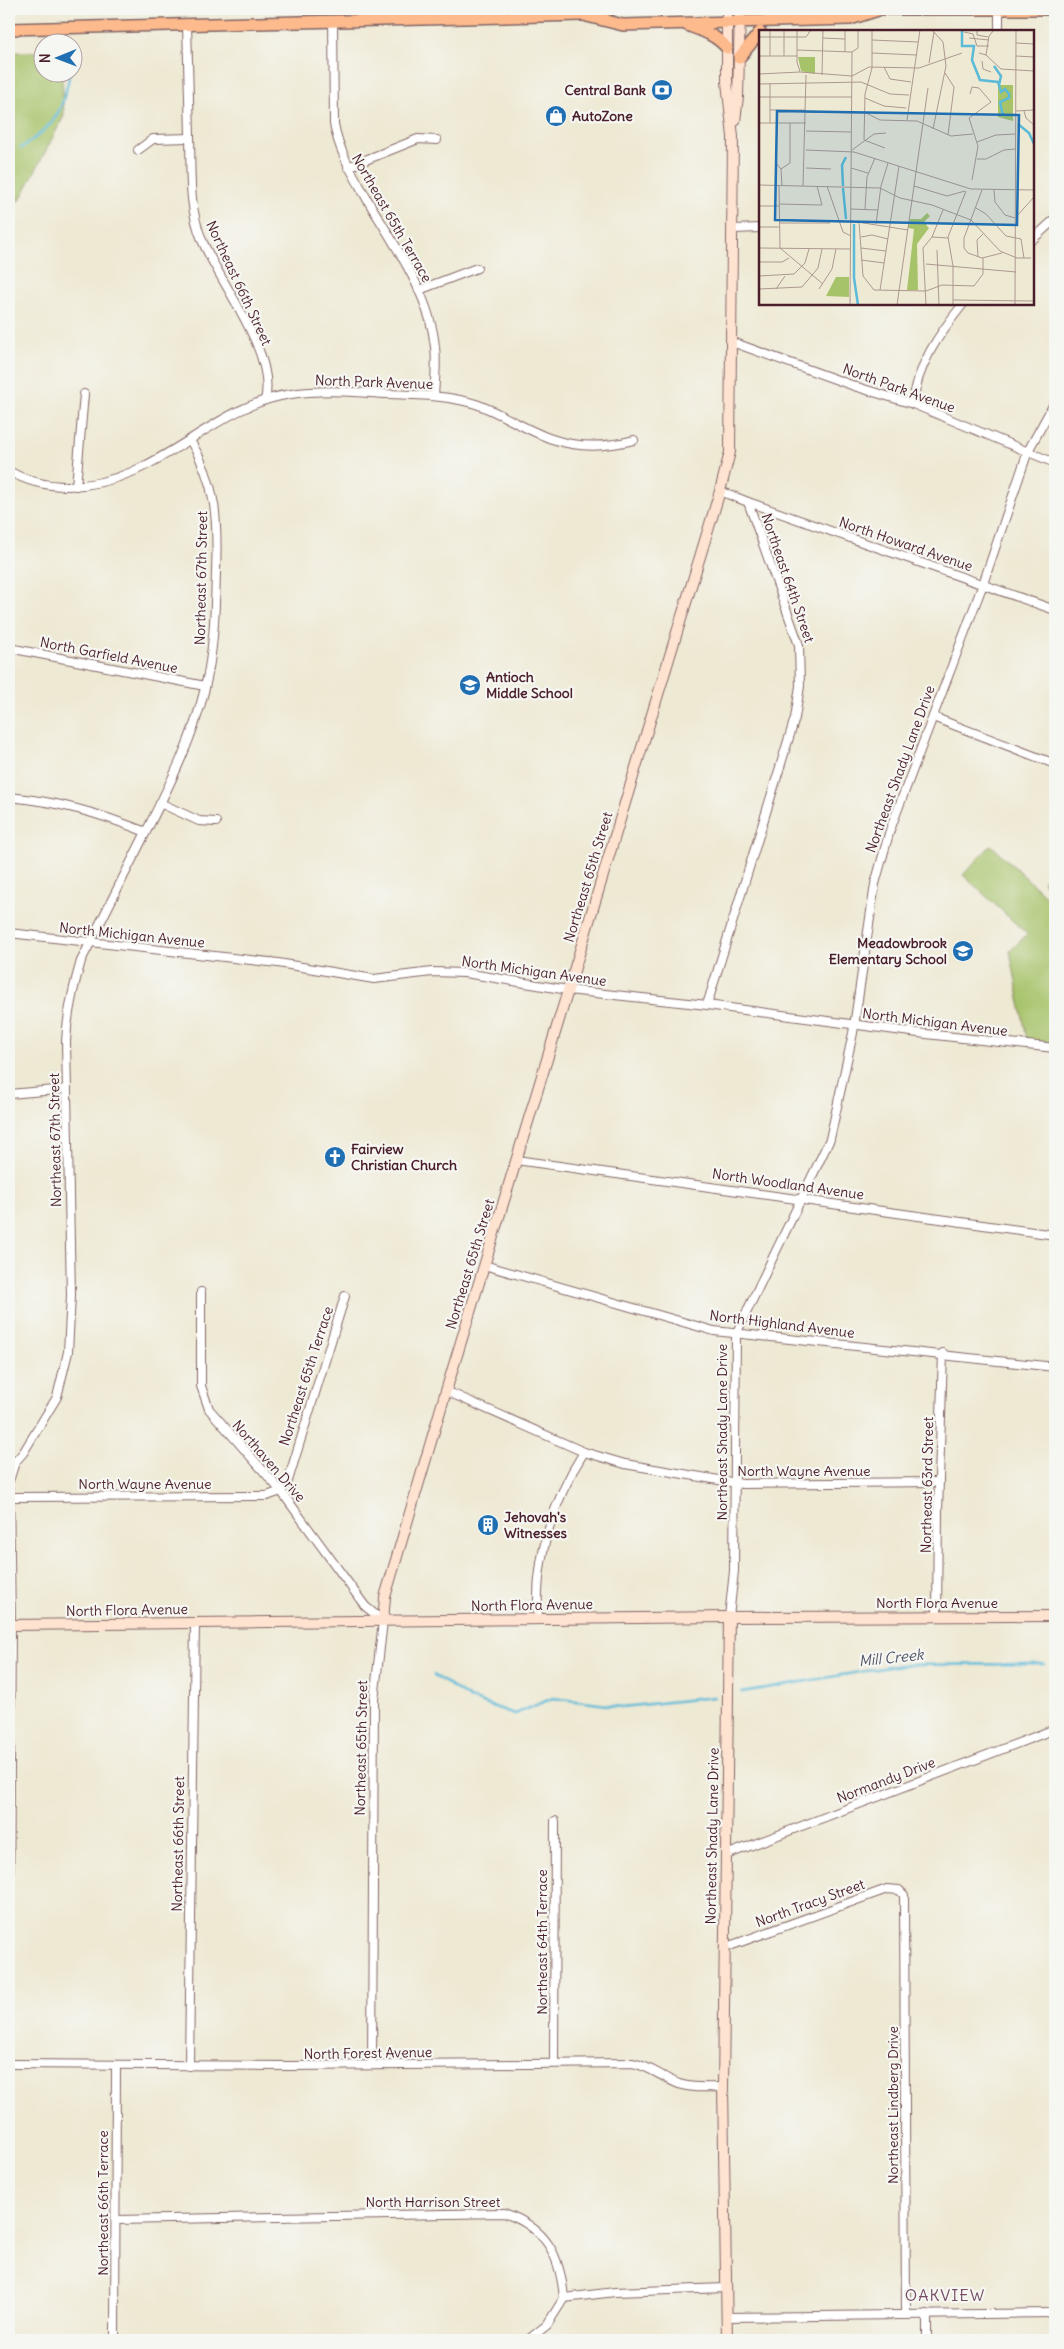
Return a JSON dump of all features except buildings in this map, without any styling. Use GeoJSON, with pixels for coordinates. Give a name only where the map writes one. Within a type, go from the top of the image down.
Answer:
{"type":"FeatureCollection","features":[{"type":"Feature","properties":{"kind":"main road"},"geometry":{"type":"LineString","coordinates":[[9,29],[583,15],[612,9]]}},
{"type":"Feature","properties":{"kind":"main road"},"geometry":{"type":"LineString","coordinates":[[764,30],[773,23],[850,19],[874,10],[1055,9]]}},
{"type":"Feature","properties":{"kind":"main road"},"geometry":{"type":"LineString","coordinates":[[583,15],[623,24],[727,21],[740,15],[792,21]]}},
{"type":"Feature","properties":{"kind":"main road"},"geometry":{"type":"LineString","coordinates":[[681,23],[709,33],[719,39],[727,48]]}},
{"type":"Feature","properties":{"kind":"main road"},"geometry":{"type":"LineString","coordinates":[[739,58],[759,34]]}},
{"type":"Feature","properties":{"kind":"street"},"geometry":{"type":"LineString","coordinates":[[720,491],[730,452],[732,342],[733,137],[727,82],[727,9]]}},
{"type":"Feature","properties":{"kind":"street"},"geometry":{"type":"LineString","coordinates":[[992,9],[999,30]]}},
{"type":"Feature","properties":{"kind":"street"},"geometry":{"type":"LineString","coordinates":[[733,137],[738,97],[740,15]]}},
{"type":"Feature","properties":{"kind":"street","name":"Northeast 65th Terrace"},"geometry":{"type":"LineString","coordinates":[[332,20],[334,124],[337,140],[348,167],[419,290],[427,310],[435,345],[434,396]]}},
{"type":"Feature","properties":{"kind":"street","name":"Northeast 66th Street"},"geometry":{"type":"LineString","coordinates":[[187,25],[190,183],[194,216],[209,255],[244,316],[256,346],[267,391],[265,400]]}},
{"type":"Feature","properties":{"kind":"street"},"geometry":{"type":"LineString","coordinates":[[138,150],[153,139],[190,138]]}},
{"type":"Feature","properties":{"kind":"street"},"geometry":{"type":"LineString","coordinates":[[348,167],[418,139],[437,140]]}},
{"type":"Feature","properties":{"kind":"street"},"geometry":{"type":"LineString","coordinates":[[1034,238],[1055,219]]}},
{"type":"Feature","properties":{"kind":"street"},"geometry":{"type":"LineString","coordinates":[[733,229],[759,228]]}},
{"type":"Feature","properties":{"kind":"street"},"geometry":{"type":"LineString","coordinates":[[419,290],[477,268]]}},
{"type":"Feature","properties":{"kind":"street"},"geometry":{"type":"LineString","coordinates":[[913,404],[918,376],[926,358],[962,305]]}},
{"type":"Feature","properties":{"kind":"street","name":"North Park Avenue"},"geometry":{"type":"LineString","coordinates":[[732,342],[857,387],[913,404],[1055,462]]}},
{"type":"Feature","properties":{"kind":"street","name":"North Park Avenue"},"geometry":{"type":"LineString","coordinates":[[9,471],[32,482],[76,486],[105,482],[139,470],[239,410],[265,400],[289,394],[317,391],[434,396],[476,404],[552,439],[603,446],[634,440]]}},
{"type":"Feature","properties":{"kind":"street"},"geometry":{"type":"LineString","coordinates":[[76,486],[84,394]]}},
{"type":"Feature","properties":{"kind":"street","name":"Northeast Shady Lane Drive"},"geometry":{"type":"LineString","coordinates":[[726,2340],[723,2087],[724,1948],[729,1617],[734,1571],[736,1484],[736,1334],[830,1139],[854,1025],[875,884],[890,830],[983,584],[1028,452],[1055,402]]}},
{"type":"Feature","properties":{"kind":"street","name":"Northeast 67th Street"},"geometry":{"type":"LineString","coordinates":[[9,1481],[15,1462],[23,1453],[57,1397],[68,1352],[71,1295],[66,1042],[69,1009],[81,961],[185,750],[205,686],[215,625],[217,545],[215,498],[206,470],[190,440]]}},
{"type":"Feature","properties":{"kind":"street","name":"Northeast 64th Street"},"geometry":{"type":"LineString","coordinates":[[707,1005],[795,718],[800,686],[799,645],[748,502],[720,491]]}},
{"type":"Feature","properties":{"kind":"street","name":"Northeast 65th Street"},"geometry":{"type":"LineString","coordinates":[[372,2065],[374,1700],[385,1597],[720,491]]}},
{"type":"Feature","properties":{"kind":"street","name":"North Howard Avenue"},"geometry":{"type":"LineString","coordinates":[[748,502],[1055,610]]}},
{"type":"Feature","properties":{"kind":"street","name":"North Garfield Avenue"},"geometry":{"type":"LineString","coordinates":[[9,648],[205,686]]}},
{"type":"Feature","properties":{"kind":"street"},"geometry":{"type":"LineString","coordinates":[[933,718],[1055,764]]}},
{"type":"Feature","properties":{"kind":"street"},"geometry":{"type":"LineString","coordinates":[[9,797],[65,805],[95,812],[146,832]]}},
{"type":"Feature","properties":{"kind":"street"},"geometry":{"type":"LineString","coordinates":[[160,803],[199,821],[216,822]]}},
{"type":"Feature","properties":{"kind":"street","name":"North Michigan Avenue"},"geometry":{"type":"LineString","coordinates":[[9,933],[278,963],[374,979],[448,972],[568,990],[707,1005],[854,1025],[1055,1048]]}},
{"type":"Feature","properties":{"kind":"street"},"geometry":{"type":"LineString","coordinates":[[9,1094],[67,1089]]}},
{"type":"Feature","properties":{"kind":"street","name":"North Woodland Avenue"},"geometry":{"type":"LineString","coordinates":[[516,1160],[1055,1235]]}},
{"type":"Feature","properties":{"kind":"street","name":"North Highland Avenue"},"geometry":{"type":"LineString","coordinates":[[484,1265],[714,1330],[736,1334],[943,1353],[1055,1367]]}},
{"type":"Feature","properties":{"kind":"street","name":"Northaven Drive"},"geometry":{"type":"LineString","coordinates":[[201,1292],[201,1386],[206,1404],[216,1419],[281,1491],[365,1606],[382,1620]]}},
{"type":"Feature","properties":{"kind":"street","name":"Northeast 65th Terrace"},"geometry":{"type":"LineString","coordinates":[[281,1491],[287,1484],[345,1296]]}},
{"type":"Feature","properties":{"kind":"street","name":"Northeast 63rd Street"},"geometry":{"type":"LineString","coordinates":[[937,1616],[943,1353]]}},
{"type":"Feature","properties":{"kind":"street","name":"North Wayne Avenue"},"geometry":{"type":"LineString","coordinates":[[446,1391],[584,1452],[625,1464],[736,1484],[939,1482]]}},
{"type":"Feature","properties":{"kind":"street"},"geometry":{"type":"LineString","coordinates":[[538,1619],[537,1586],[546,1535],[564,1488],[584,1452]]}},
{"type":"Feature","properties":{"kind":"street"},"geometry":{"type":"LineString","coordinates":[[9,1490],[9,1914]]}},
{"type":"Feature","properties":{"kind":"street","name":"North Wayne Avenue"},"geometry":{"type":"LineString","coordinates":[[9,1497],[267,1496],[281,1491]]}},
{"type":"Feature","properties":{"kind":"street","name":"North Flora Avenue"},"geometry":{"type":"LineString","coordinates":[[10,1625],[729,1617],[1055,1616]]}},
{"type":"Feature","properties":{"kind":"street","name":"Northeast 66th Street"},"geometry":{"type":"LineString","coordinates":[[189,2066],[195,1623]]}},
{"type":"Feature","properties":{"kind":"street","name":"Normandy Drive"},"geometry":{"type":"LineString","coordinates":[[726,1855],[1055,1729]]}},
{"type":"Feature","properties":{"kind":"street","name":"Northeast 64th Terrace"},"geometry":{"type":"LineString","coordinates":[[554,2063],[555,1821]]}},
{"type":"Feature","properties":{"kind":"street","name":"North Tracy Street"},"geometry":{"type":"LineString","coordinates":[[724,1948],[887,1889],[899,1890],[904,1894]]}},
{"type":"Feature","properties":{"kind":"street","name":"Northeast Lindberg Drive"},"geometry":{"type":"LineString","coordinates":[[904,1894],[906,2315]]}},
{"type":"Feature","properties":{"kind":"street","name":"North Forest Avenue"},"geometry":{"type":"LineString","coordinates":[[9,2064],[189,2066],[632,2063],[650,2068],[679,2084],[690,2087],[723,2087]]}},
{"type":"Feature","properties":{"kind":"street","name":"Northeast 66th Terrace"},"geometry":{"type":"LineString","coordinates":[[116,2065],[116,2340]]}},
{"type":"Feature","properties":{"kind":"street","name":"North Harrison Street"},"geometry":{"type":"LineString","coordinates":[[116,2220],[504,2213],[534,2228],[551,2248],[561,2273],[564,2298]]}},
{"type":"Feature","properties":{"kind":"street"},"geometry":{"type":"LineString","coordinates":[[528,2340],[547,2326],[564,2298],[615,2292],[726,2288]]}},
{"type":"Feature","properties":{"kind":"street"},"geometry":{"type":"LineString","coordinates":[[727,2317],[1055,2313]]}},
{"type":"Feature","properties":{"kind":"street"},"geometry":{"type":"LineString","coordinates":[[927,2314],[927,2340]]}},
{"type":"Feature","properties":{"kind":"green space"},"geometry":{"type":"Polygon","coordinates":[[[9,52],[32,52],[32,82],[62,82],[64,116],[20,200],[9,201],[9,52]]]}},
{"type":"Feature","properties":{"kind":"green space"},"geometry":{"type":"Polygon","coordinates":[[[991,845],[1055,905],[1055,1050],[1028,1045],[1010,951],[1027,934],[963,875],[991,845]]]}},
{"type":"Feature","properties":{"kind":"green space"},"geometry":{"type":"Polygon","coordinates":[[[1055,865],[1055,894],[1043,882],[1055,865]]]}},
{"type":"Feature","properties":{"kind":"waterway"},"geometry":{"type":"LineString","coordinates":[[21,148],[33,140],[56,117],[64,98],[68,82]]}},
{"type":"Feature","properties":{"kind":"waterway","name":"Mill Creek"},"geometry":{"type":"LineString","coordinates":[[742,1692],[901,1665],[1044,1664]]}},
{"type":"Feature","properties":{"kind":"waterway","name":"Mill Creek"},"geometry":{"type":"LineString","coordinates":[[434,1675],[471,1699],[515,1714],[553,1698],[622,1707],[714,1697]]}},
{"type":"Feature","properties":{"kind":"place","name":"Central Bank"},"geometry":{"type":"Point","coordinates":[662,90]}},
{"type":"Feature","properties":{"kind":"place","name":"AutoZone"},"geometry":{"type":"Point","coordinates":[556,116]}},
{"type":"Feature","properties":{"kind":"place","name":"Antioch Middle School"},"geometry":{"type":"Point","coordinates":[470,685]}},
{"type":"Feature","properties":{"kind":"place","name":"Meadowbrook Elementary School"},"geometry":{"type":"Point","coordinates":[963,951]}},
{"type":"Feature","properties":{"kind":"place","name":"Fairview Christian Church"},"geometry":{"type":"Point","coordinates":[335,1157]}},
{"type":"Feature","properties":{"kind":"place","name":"Jehovah's Witnesses"},"geometry":{"type":"Point","coordinates":[488,1525]}},
{"type":"Feature","properties":{"kind":"district","name":"OAKVIEW"},"geometry":{"type":"Point","coordinates":[945,2295]}}]}
